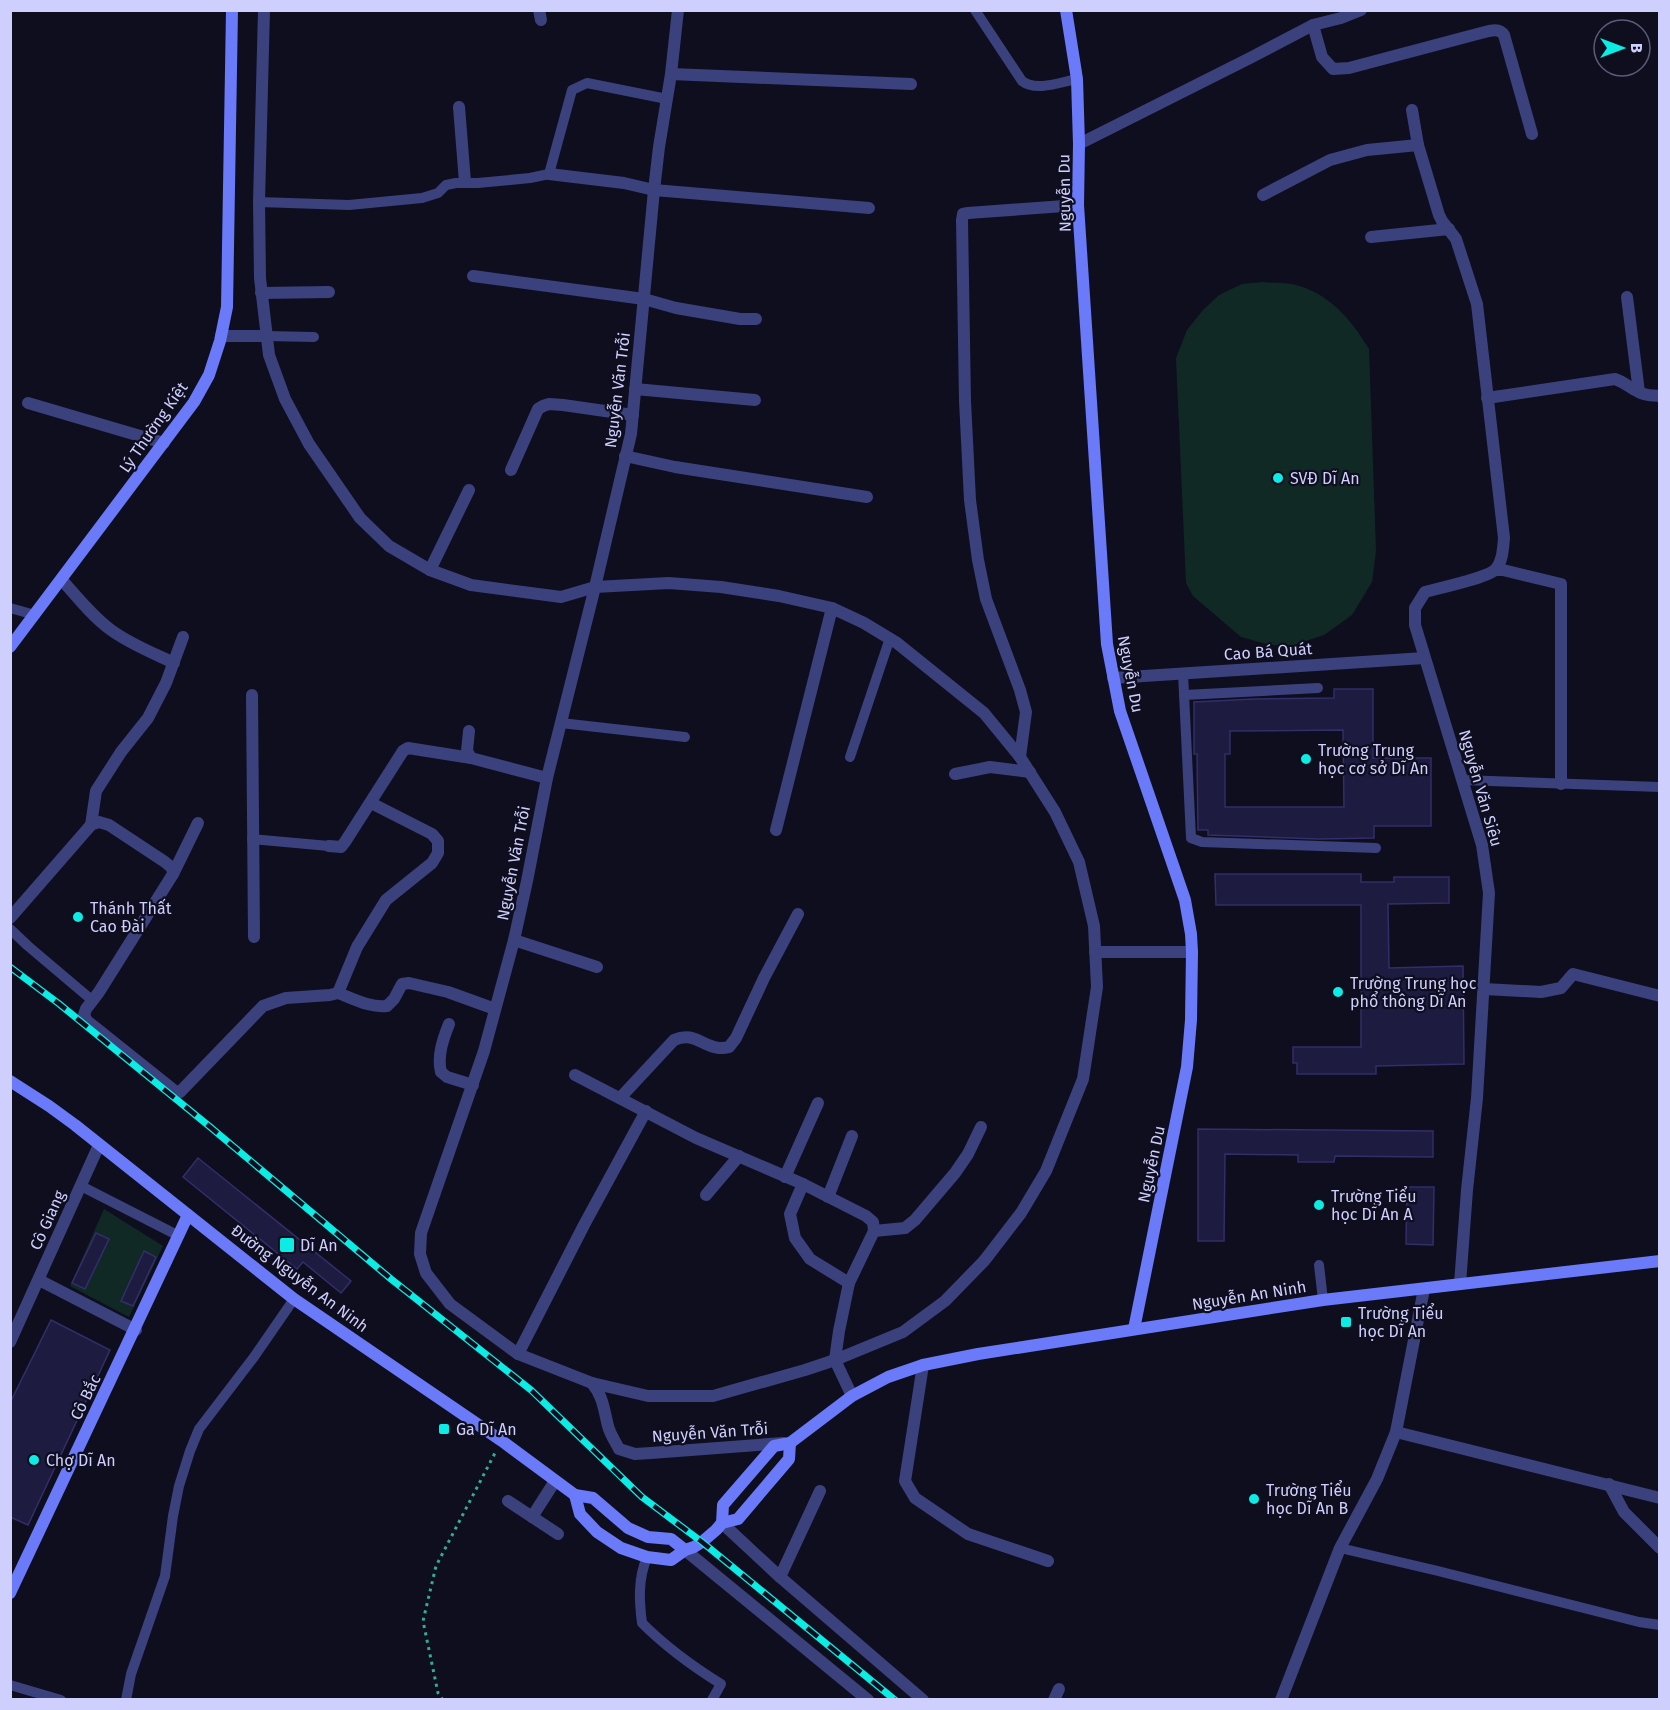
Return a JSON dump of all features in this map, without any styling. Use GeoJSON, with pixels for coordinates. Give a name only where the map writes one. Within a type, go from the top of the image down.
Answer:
{"type":"FeatureCollection","features":[{"type":"Feature","properties":{"kind":"main road","name":"Lý Thường Kiệt"},"geometry":{"type":"LineString","coordinates":[[10,647],[194,402],[209,375],[226,307],[232,10]]}},
{"type":"Feature","properties":{"kind":"main road","name":"Nguyễn Du"},"geometry":{"type":"LineString","coordinates":[[1066,10],[1077,79],[1078,205],[1107,644],[1120,711],[1185,900],[1192,952],[1191,1020],[1187,1067],[1134,1329]]}},
{"type":"Feature","properties":{"kind":"main road","name":"Đường Nguyễn An Ninh"},"geometry":{"type":"LineString","coordinates":[[10,1081],[49,1106],[294,1299],[502,1441],[575,1495],[593,1498],[628,1528],[648,1537],[671,1539],[685,1550]]}},
{"type":"Feature","properties":{"kind":"main road","name":"Cô Bắc"},"geometry":{"type":"LineString","coordinates":[[10,1593],[136,1330],[188,1215]]}},
{"type":"Feature","properties":{"kind":"main road","name":"Nguyễn An Ninh"},"geometry":{"type":"LineString","coordinates":[[852,1395],[888,1377],[923,1365],[978,1354],[1323,1300],[1659,1261]]}},
{"type":"Feature","properties":{"kind":"main road"},"geometry":{"type":"LineString","coordinates":[[722,1523],[723,1505],[774,1446],[790,1443],[852,1395]]}},
{"type":"Feature","properties":{"kind":"main road"},"geometry":{"type":"LineString","coordinates":[[575,1495],[580,1514],[597,1532],[621,1548],[647,1557],[671,1560],[710,1537],[722,1523],[738,1519],[789,1459],[790,1443]]}},
{"type":"Feature","properties":{"kind":"street"},"geometry":{"type":"LineString","coordinates":[[264,10],[259,202],[261,293],[269,355],[285,399],[309,444],[360,518],[389,546],[430,570],[471,585],[561,597],[595,587],[669,583],[721,586],[832,608],[864,623],[890,638],[984,713],[1030,772],[1055,812],[1079,862],[1094,926],[1097,987],[1083,1079],[1046,1171],[1021,1213],[984,1261],[945,1301],[903,1332],[835,1360],[758,1384],[713,1395],[648,1396],[592,1383]]}},
{"type":"Feature","properties":{"kind":"street","name":"Nguyễn Văn Trỗi"},"geometry":{"type":"LineString","coordinates":[[678,10],[654,190],[631,434],[547,778],[514,940],[473,1085],[421,1233],[420,1254],[426,1274],[450,1304],[518,1354],[592,1383],[599,1391],[608,1428],[619,1449],[635,1454],[790,1443]]}},
{"type":"Feature","properties":{"kind":"street"},"geometry":{"type":"LineString","coordinates":[[1079,144],[1312,25],[1338,14],[1361,10]]}},
{"type":"Feature","properties":{"kind":"street"},"geometry":{"type":"LineString","coordinates":[[1312,25],[1322,57],[1333,69],[1350,68],[1481,33],[1502,31],[1532,134]]}},
{"type":"Feature","properties":{"kind":"street"},"geometry":{"type":"LineString","coordinates":[[671,74],[911,84]]}},
{"type":"Feature","properties":{"kind":"street"},"geometry":{"type":"LineString","coordinates":[[459,107],[465,182]]}},
{"type":"Feature","properties":{"kind":"street"},"geometry":{"type":"LineString","coordinates":[[1412,110],[1418,145],[1439,215],[1456,239],[1477,304],[1504,538],[1502,557],[1495,570],[1561,584],[1561,784]]}},
{"type":"Feature","properties":{"kind":"street"},"geometry":{"type":"LineString","coordinates":[[1263,195],[1330,159],[1367,150],[1418,145]]}},
{"type":"Feature","properties":{"kind":"street"},"geometry":{"type":"LineString","coordinates":[[549,174],[624,183],[654,190],[869,208]]}},
{"type":"Feature","properties":{"kind":"street"},"geometry":{"type":"LineString","coordinates":[[1020,757],[1026,712],[986,599],[970,501],[965,401],[962,220],[963,214],[968,213],[1078,205]]}},
{"type":"Feature","properties":{"kind":"street"},"geometry":{"type":"LineString","coordinates":[[1371,237],[1449,229]]}},
{"type":"Feature","properties":{"kind":"street"},"geometry":{"type":"LineString","coordinates":[[473,276],[644,299],[676,308],[732,318],[756,319]]}},
{"type":"Feature","properties":{"kind":"street"},"geometry":{"type":"LineString","coordinates":[[261,293],[329,292]]}},
{"type":"Feature","properties":{"kind":"street"},"geometry":{"type":"LineString","coordinates":[[1626,297],[1639,392]]}},
{"type":"Feature","properties":{"kind":"street"},"geometry":{"type":"LineString","coordinates":[[220,336],[266,336]]}},
{"type":"Feature","properties":{"kind":"street"},"geometry":{"type":"LineString","coordinates":[[1487,398],[1615,379],[1639,392],[1659,396]]}},
{"type":"Feature","properties":{"kind":"street"},"geometry":{"type":"LineString","coordinates":[[635,389],[755,400]]}},
{"type":"Feature","properties":{"kind":"street"},"geometry":{"type":"LineString","coordinates":[[28,403],[164,443]]}},
{"type":"Feature","properties":{"kind":"street"},"geometry":{"type":"LineString","coordinates":[[511,470],[538,410],[543,406],[563,405],[633,415]]}},
{"type":"Feature","properties":{"kind":"street"},"geometry":{"type":"LineString","coordinates":[[625,456],[675,467],[867,497]]}},
{"type":"Feature","properties":{"kind":"street"},"geometry":{"type":"LineString","coordinates":[[430,570],[469,490]]}},
{"type":"Feature","properties":{"kind":"street","name":"Nguyễn Văn Siêu"},"geometry":{"type":"LineString","coordinates":[[1460,1284],[1477,1098],[1489,893],[1482,845],[1414,625],[1415,608],[1425,592],[1495,570]]}},
{"type":"Feature","properties":{"kind":"street"},"geometry":{"type":"LineString","coordinates":[[62,580],[99,620],[112,630],[126,640],[174,663]]}},
{"type":"Feature","properties":{"kind":"street"},"geometry":{"type":"LineString","coordinates":[[776,830],[832,608]]}},
{"type":"Feature","properties":{"kind":"street"},"geometry":{"type":"LineString","coordinates":[[91,825],[96,791],[121,752],[148,718],[166,683],[183,637]]}},
{"type":"Feature","properties":{"kind":"street","name":"Cao Bá Quát"},"geometry":{"type":"LineString","coordinates":[[1113,678],[1424,658]]}},
{"type":"Feature","properties":{"kind":"street"},"geometry":{"type":"LineString","coordinates":[[252,695],[254,937]]}},
{"type":"Feature","properties":{"kind":"street"},"geometry":{"type":"LineString","coordinates":[[469,731],[467,751],[471,758]]}},
{"type":"Feature","properties":{"kind":"street"},"geometry":{"type":"LineString","coordinates":[[329,846],[341,847],[403,751],[408,748],[471,758],[547,778]]}},
{"type":"Feature","properties":{"kind":"street"},"geometry":{"type":"LineString","coordinates":[[955,774],[990,767],[1030,772]]}},
{"type":"Feature","properties":{"kind":"street"},"geometry":{"type":"LineString","coordinates":[[338,993],[357,947],[386,900],[432,863],[438,853],[438,841],[432,834],[371,803]]}},
{"type":"Feature","properties":{"kind":"street"},"geometry":{"type":"LineString","coordinates":[[10,918],[91,825],[99,822],[109,825],[165,862],[172,868],[173,874]]}},
{"type":"Feature","properties":{"kind":"street"},"geometry":{"type":"LineString","coordinates":[[198,823],[173,874],[85,1013],[87,1021],[176,1092],[180,1092],[264,1006],[286,998],[338,993],[369,1005],[387,1006],[402,984],[409,983],[448,992],[495,1009]]}},
{"type":"Feature","properties":{"kind":"street"},"geometry":{"type":"LineString","coordinates":[[620,1098],[674,1040],[682,1036],[692,1037],[717,1048],[729,1047],[736,1038],[798,914]]}},
{"type":"Feature","properties":{"kind":"street"},"geometry":{"type":"LineString","coordinates":[[514,940],[597,967]]}},
{"type":"Feature","properties":{"kind":"street"},"geometry":{"type":"LineString","coordinates":[[1095,952],[1192,952]]}},
{"type":"Feature","properties":{"kind":"street"},"geometry":{"type":"LineString","coordinates":[[1484,989],[1541,992],[1561,988],[1574,974],[1659,996]]}},
{"type":"Feature","properties":{"kind":"street"},"geometry":{"type":"LineString","coordinates":[[449,1024],[441,1051],[439,1065],[441,1072],[447,1077],[473,1085]]}},
{"type":"Feature","properties":{"kind":"street"},"geometry":{"type":"LineString","coordinates":[[574,1075],[696,1138],[803,1184],[866,1216],[873,1222],[874,1231],[849,1283],[835,1360],[852,1395]]}},
{"type":"Feature","properties":{"kind":"street"},"geometry":{"type":"LineString","coordinates":[[785,1177],[818,1102]]}},
{"type":"Feature","properties":{"kind":"street"},"geometry":{"type":"LineString","coordinates":[[518,1354],[646,1111]]}},
{"type":"Feature","properties":{"kind":"street"},"geometry":{"type":"LineString","coordinates":[[874,1231],[905,1227],[915,1220],[955,1173],[968,1154],[981,1127]]}},
{"type":"Feature","properties":{"kind":"street"},"geometry":{"type":"LineString","coordinates":[[828,1197],[852,1136]]}},
{"type":"Feature","properties":{"kind":"street","name":"Cô Giang"},"geometry":{"type":"LineString","coordinates":[[10,1342],[99,1145]]}},
{"type":"Feature","properties":{"kind":"street"},"geometry":{"type":"LineString","coordinates":[[706,1195],[739,1156]]}},
{"type":"Feature","properties":{"kind":"street"},"geometry":{"type":"LineString","coordinates":[[803,1184],[790,1214],[795,1238],[810,1259],[849,1283]]}},
{"type":"Feature","properties":{"kind":"street"},"geometry":{"type":"LineString","coordinates":[[39,1280],[136,1330]]}},
{"type":"Feature","properties":{"kind":"street"},"geometry":{"type":"LineString","coordinates":[[1281,1700],[1340,1548],[1377,1479],[1396,1432],[1424,1288]]}},
{"type":"Feature","properties":{"kind":"street"},"geometry":{"type":"LineString","coordinates":[[923,1365],[905,1481],[915,1498],[968,1534],[1048,1561]]}},
{"type":"Feature","properties":{"kind":"street"},"geometry":{"type":"LineString","coordinates":[[1396,1432],[1659,1498]]}},
{"type":"Feature","properties":{"kind":"street"},"geometry":{"type":"LineString","coordinates":[[532,1517],[555,1481]]}},
{"type":"Feature","properties":{"kind":"street"},"geometry":{"type":"LineString","coordinates":[[1609,1484],[1624,1512],[1659,1548]]}},
{"type":"Feature","properties":{"kind":"street"},"geometry":{"type":"LineString","coordinates":[[780,1577],[820,1491]]}},
{"type":"Feature","properties":{"kind":"street"},"geometry":{"type":"LineString","coordinates":[[508,1501],[558,1534]]}},
{"type":"Feature","properties":{"kind":"street"},"geometry":{"type":"LineString","coordinates":[[722,1523],[780,1577],[923,1700]]}},
{"type":"Feature","properties":{"kind":"street"},"geometry":{"type":"LineString","coordinates":[[685,1550],[868,1700]]}},
{"type":"Feature","properties":{"kind":"lane"},"geometry":{"type":"LineString","coordinates":[[975,10],[1022,81],[1028,85],[1043,86],[1077,79]]}},
{"type":"Feature","properties":{"kind":"lane"},"geometry":{"type":"LineString","coordinates":[[259,202],[349,205],[422,198],[438,193],[446,185],[530,178],[549,174],[572,90],[587,84],[667,99]]}},
{"type":"Feature","properties":{"kind":"lane"},"geometry":{"type":"LineString","coordinates":[[266,336],[314,337]]}},
{"type":"Feature","properties":{"kind":"lane"},"geometry":{"type":"LineString","coordinates":[[10,608],[35,615]]}},
{"type":"Feature","properties":{"kind":"lane"},"geometry":{"type":"LineString","coordinates":[[850,757],[890,638]]}},
{"type":"Feature","properties":{"kind":"lane"},"geometry":{"type":"LineString","coordinates":[[1183,673],[1191,838],[1202,842],[1376,848]]}},
{"type":"Feature","properties":{"kind":"lane"},"geometry":{"type":"LineString","coordinates":[[1184,695],[1318,688]]}},
{"type":"Feature","properties":{"kind":"lane"},"geometry":{"type":"LineString","coordinates":[[561,723],[685,737]]}},
{"type":"Feature","properties":{"kind":"lane"},"geometry":{"type":"LineString","coordinates":[[1462,780],[1659,787]]}},
{"type":"Feature","properties":{"kind":"lane"},"geometry":{"type":"LineString","coordinates":[[252,839],[329,846]]}},
{"type":"Feature","properties":{"kind":"lane"},"geometry":{"type":"LineString","coordinates":[[10,929],[93,1001]]}},
{"type":"Feature","properties":{"kind":"lane"},"geometry":{"type":"LineString","coordinates":[[81,1186],[179,1236]]}},
{"type":"Feature","properties":{"kind":"lane"},"geometry":{"type":"LineString","coordinates":[[1319,1265],[1323,1300]]}},
{"type":"Feature","properties":{"kind":"lane"},"geometry":{"type":"LineString","coordinates":[[126,1700],[131,1674],[165,1576],[179,1486],[199,1429],[254,1357],[294,1299]]}},
{"type":"Feature","properties":{"kind":"lane"},"geometry":{"type":"LineString","coordinates":[[1340,1548],[1639,1622],[1659,1624]]}},
{"type":"Feature","properties":{"kind":"lane"},"geometry":{"type":"LineString","coordinates":[[647,1557],[641,1572],[639,1604],[642,1623],[674,1653],[721,1684],[712,1700]]}},
{"type":"Feature","properties":{"kind":"lane"},"geometry":{"type":"LineString","coordinates":[[10,1685],[61,1700]]}},
{"type":"Feature","properties":{"kind":"path"},"geometry":{"type":"LineString","coordinates":[[443,1700],[438,1694],[423,1621],[436,1566],[502,1441]]}},
{"type":"Feature","properties":{"kind":"green space","name":"SVĐ Dĩ An"},"geometry":{"type":"Polygon","coordinates":[[[1263,282],[1292,284],[1317,293],[1346,317],[1369,349],[1376,551],[1372,582],[1352,615],[1324,635],[1291,646],[1270,645],[1241,637],[1193,596],[1186,583],[1176,358],[1187,330],[1219,295],[1242,284],[1263,282]]]}},
{"type":"Feature","properties":{"kind":"green space"},"geometry":{"type":"Polygon","coordinates":[[[104,1209],[163,1246],[129,1317],[70,1286],[104,1209]]]}},
{"type":"Feature","properties":{"kind":"building"},"geometry":{"type":"Polygon","coordinates":[[[1334,689],[1373,689],[1373,758],[1431,758],[1431,826],[1374,826],[1374,838],[1319,839],[1208,835],[1208,830],[1198,830],[1194,702],[1334,698],[1334,689]],[[1343,730],[1230,731],[1230,754],[1225,754],[1225,807],[1344,807],[1343,730]]]}},
{"type":"Feature","properties":{"kind":"building"},"geometry":{"type":"Polygon","coordinates":[[[1215,874],[1361,874],[1361,882],[1394,882],[1394,877],[1449,877],[1449,903],[1388,904],[1389,968],[1463,966],[1464,1064],[1376,1066],[1376,1074],[1297,1074],[1297,1063],[1293,1063],[1293,1047],[1361,1047],[1361,905],[1216,905],[1215,874]]]}},
{"type":"Feature","properties":{"kind":"building"},"geometry":{"type":"Polygon","coordinates":[[[1198,1129],[1433,1131],[1433,1157],[1335,1156],[1334,1162],[1298,1162],[1298,1155],[1225,1154],[1224,1241],[1198,1241],[1198,1129]]]}},
{"type":"Feature","properties":{"kind":"building"},"geometry":{"type":"Polygon","coordinates":[[[198,1158],[351,1281],[341,1293],[303,1262],[297,1269],[183,1177],[198,1158]]]}},
{"type":"Feature","properties":{"kind":"building"},"geometry":{"type":"Polygon","coordinates":[[[1407,1187],[1434,1187],[1433,1245],[1406,1244],[1407,1187]]]}},
{"type":"Feature","properties":{"kind":"building"},"geometry":{"type":"Polygon","coordinates":[[[96,1233],[109,1239],[85,1289],[72,1283],[96,1233]]]}},
{"type":"Feature","properties":{"kind":"building"},"geometry":{"type":"Polygon","coordinates":[[[144,1251],[156,1257],[133,1306],[121,1301],[144,1251]]]}},
{"type":"Feature","properties":{"kind":"building","name":"Chợ Dĩ An"},"geometry":{"type":"Polygon","coordinates":[[[51,1320],[110,1350],[28,1525],[10,1517],[10,1403],[51,1320]]]}},
{"type":"Feature","properties":{"kind":"railway"},"geometry":{"type":"LineString","coordinates":[[10,967],[58,1003],[391,1279],[531,1390],[642,1497],[702,1542],[895,1700]]}},
{"type":"Feature","properties":{"kind":"place","name":"SVĐ Dĩ An"},"geometry":{"type":"Point","coordinates":[1278,478]}},
{"type":"Feature","properties":{"kind":"place","name":"Trường Trung học cơ sở Dĩ An"},"geometry":{"type":"Point","coordinates":[1306,759]}},
{"type":"Feature","properties":{"kind":"place","name":"Thánh Thất Cao Đài"},"geometry":{"type":"Point","coordinates":[78,917]}},
{"type":"Feature","properties":{"kind":"place","name":"Trường Trung học phổ thông Dĩ An"},"geometry":{"type":"Point","coordinates":[1338,992]}},
{"type":"Feature","properties":{"kind":"place","name":"Trường Tiểu học Dĩ An A"},"geometry":{"type":"Point","coordinates":[1319,1205]}},
{"type":"Feature","properties":{"kind":"place","name":"Dĩ An"},"geometry":{"type":"Point","coordinates":[287,1245]}},
{"type":"Feature","properties":{"kind":"place","name":"Trường Tiểu học Dĩ An"},"geometry":{"type":"Point","coordinates":[1346,1322]}},
{"type":"Feature","properties":{"kind":"place","name":"Ga Dĩ An"},"geometry":{"type":"Point","coordinates":[444,1429]}},
{"type":"Feature","properties":{"kind":"place","name":"Chợ Dĩ An"},"geometry":{"type":"Point","coordinates":[34,1460]}},
{"type":"Feature","properties":{"kind":"place","name":"Trường Tiểu học Dĩ An B"},"geometry":{"type":"Point","coordinates":[1254,1499]}}]}
